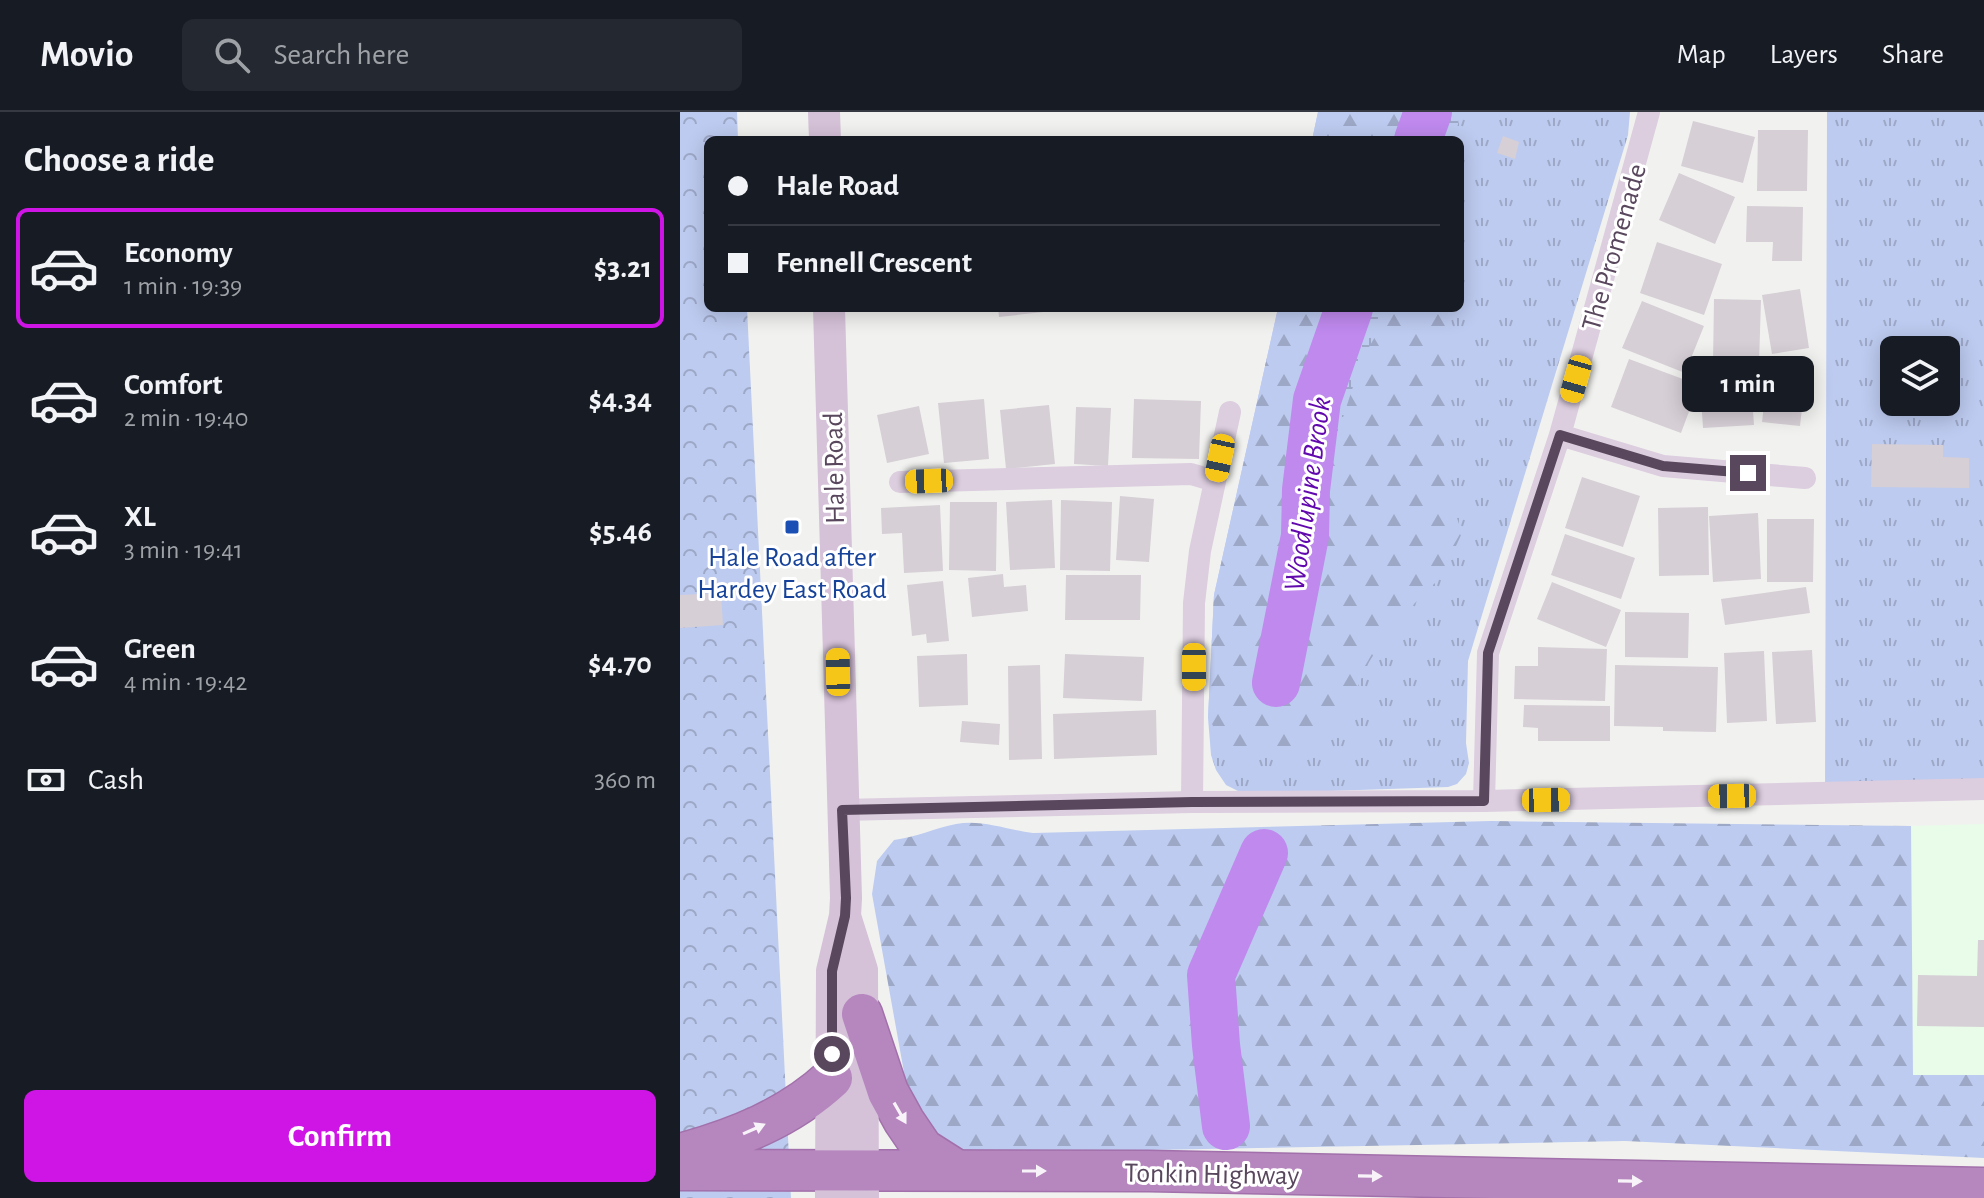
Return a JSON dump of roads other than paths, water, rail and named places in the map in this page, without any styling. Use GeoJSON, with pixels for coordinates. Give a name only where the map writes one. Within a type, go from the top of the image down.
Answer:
{"type":"FeatureCollection","features":[{"type":"Feature","properties":{"kind":"highway"},"geometry":{"type":"LineString","coordinates":[[862,1014],[888,1092],[904,1121],[923,1149],[956,1170]]}},
{"type":"Feature","properties":{"kind":"highway"},"geometry":{"type":"LineString","coordinates":[[680,1154],[721,1143],[767,1123],[814,1095],[832,1078]]}},
{"type":"Feature","properties":{"kind":"highway","name":"Tonkin Highway"},"geometry":{"type":"LineString","coordinates":[[680,1170],[847,1185],[956,1170],[1984,1188]]}},
{"type":"Feature","properties":{"kind":"main road"},"geometry":{"type":"LineString","coordinates":[[824,112],[825,136]]}},
{"type":"Feature","properties":{"kind":"main road","name":"Hale Road"},"geometry":{"type":"LineString","coordinates":[[829,312],[845,916],[832,971],[832,1078],[847,1185]]}},
{"type":"Feature","properties":{"kind":"main road","name":"Hale Road"},"geometry":{"type":"LineString","coordinates":[[845,916],[862,970],[862,1014],[847,1185]]}},
{"type":"Feature","properties":{"kind":"street","name":"The Promenade"},"geometry":{"type":"LineString","coordinates":[[1484,801],[1488,653],[1560,435],[1649,112]]}},
{"type":"Feature","properties":{"kind":"street"},"geometry":{"type":"LineString","coordinates":[[1192,802],[1194,603],[1200,551],[1230,412]]}},
{"type":"Feature","properties":{"kind":"street"},"geometry":{"type":"LineString","coordinates":[[1560,435],[1663,466],[1805,478]]}},
{"type":"Feature","properties":{"kind":"street"},"geometry":{"type":"LineString","coordinates":[[900,482],[1191,474],[1215,481]]}},
{"type":"Feature","properties":{"kind":"street"},"geometry":{"type":"LineString","coordinates":[[842,810],[1192,802],[1484,801],[1984,789]]}},
{"type":"Feature","properties":{"kind":"waterway","name":"Woodlupine Brook"},"geometry":{"type":"LineString","coordinates":[[1419,136],[1428,112]]}},
{"type":"Feature","properties":{"kind":"waterway","name":"Woodlupine Brook"},"geometry":{"type":"LineString","coordinates":[[1276,683],[1305,536],[1306,490],[1317,400],[1348,312]]}},
{"type":"Feature","properties":{"kind":"waterway","name":"Woodlupine Brook"},"geometry":{"type":"LineString","coordinates":[[1226,1126],[1211,975],[1264,853]]}},
{"type":"Feature","properties":{"kind":"place","name":"Hale Road after Hardey East Road"},"geometry":{"type":"Point","coordinates":[792,527]}}]}
